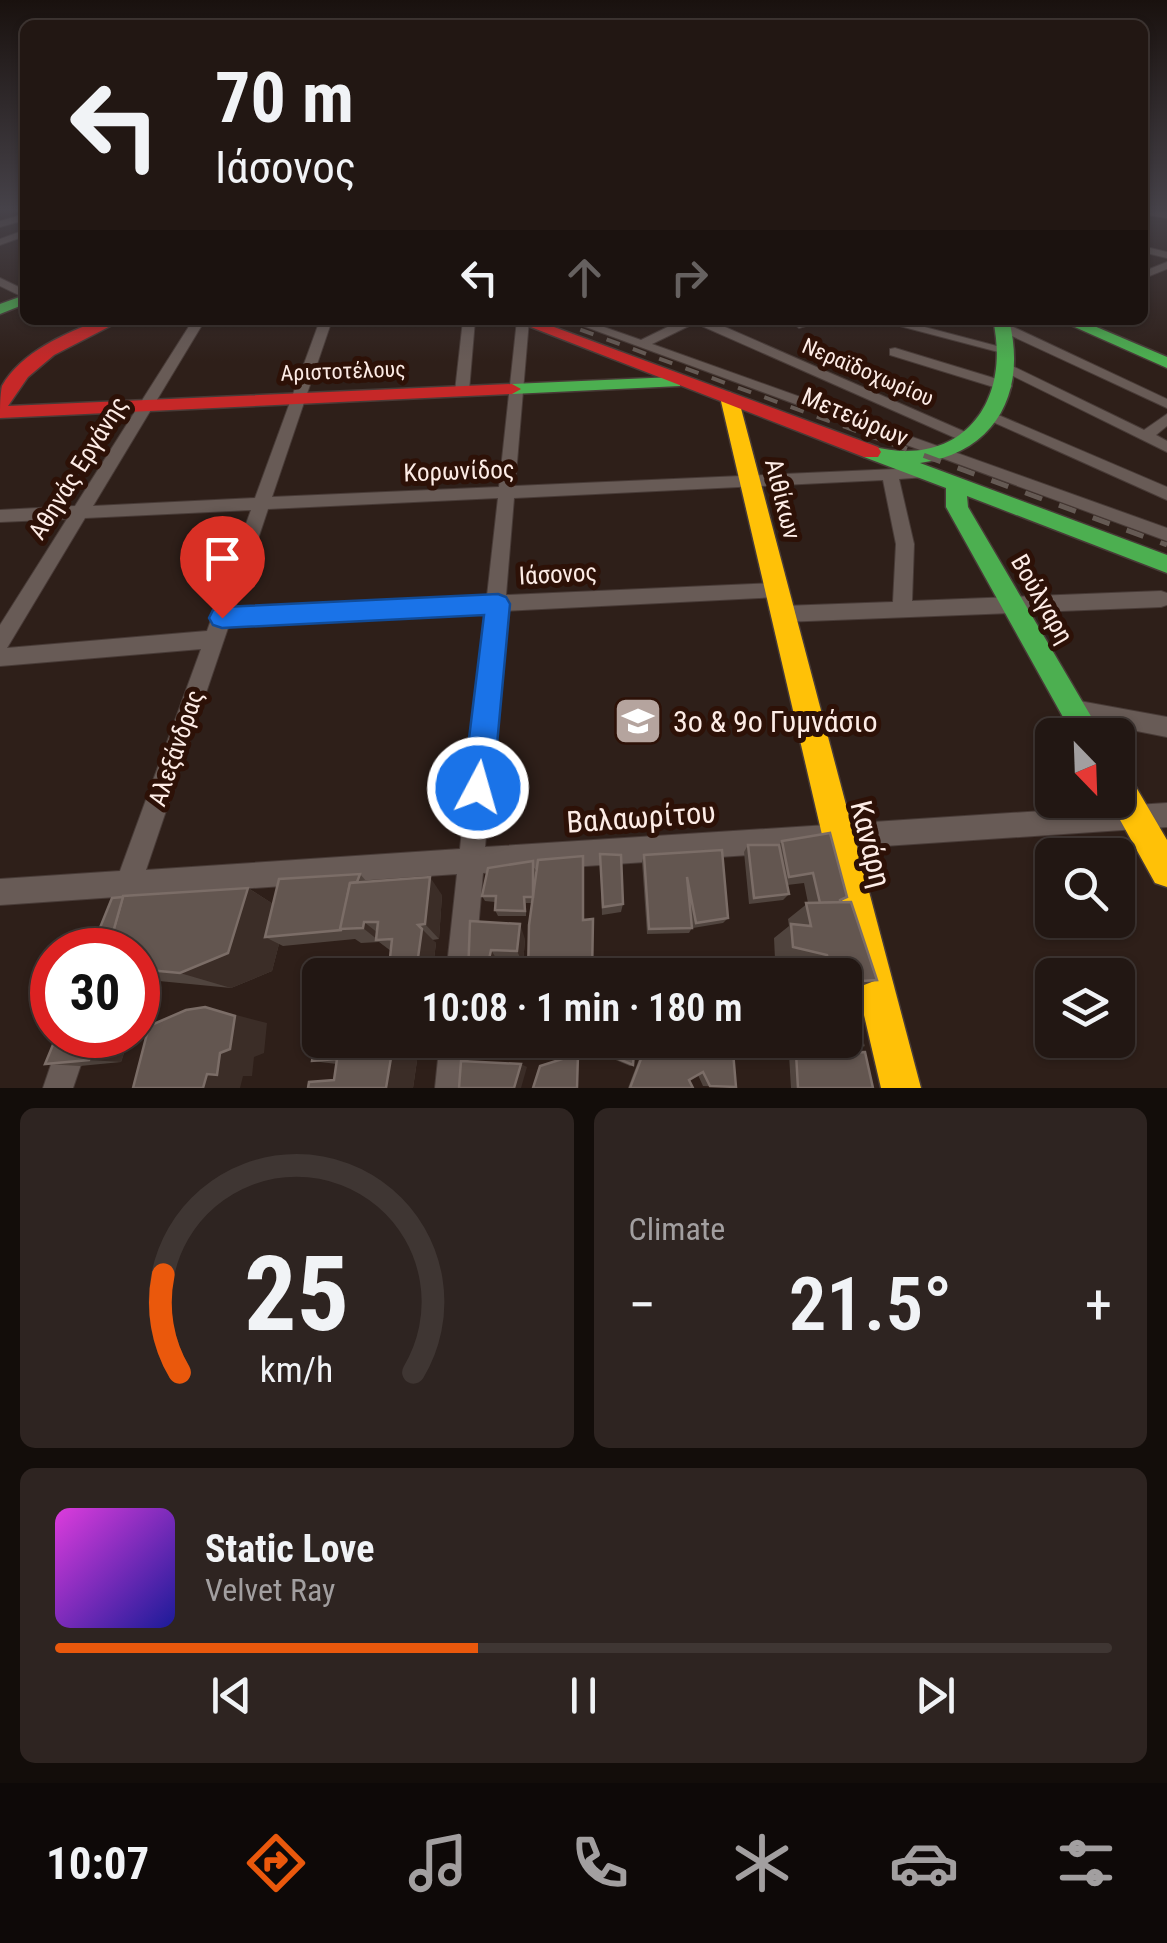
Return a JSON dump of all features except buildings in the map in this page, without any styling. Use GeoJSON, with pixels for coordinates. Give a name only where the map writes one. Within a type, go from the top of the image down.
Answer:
{"type":"FeatureCollection","features":[{"type":"Feature","properties":{"kind":"street"},"geometry":{"type":"LineString","coordinates":[[1148,274],[1167,265]]}},
{"type":"Feature","properties":{"kind":"street"},"geometry":{"type":"LineString","coordinates":[[1148,274],[1167,276]]}},
{"type":"Feature","properties":{"kind":"street","name":"Αθηνάς Εργάνης"},"geometry":{"type":"LineString","coordinates":[[0,642],[196,325]]}},
{"type":"Feature","properties":{"kind":"street","name":"Αλεξάνδρας"},"geometry":{"type":"LineString","coordinates":[[118,916],[324,325]]}},
{"type":"Feature","properties":{"kind":"street"},"geometry":{"type":"LineString","coordinates":[[462,391],[469,325]]}},
{"type":"Feature","properties":{"kind":"street"},"geometry":{"type":"LineString","coordinates":[[461,958],[522,325]]}},
{"type":"Feature","properties":{"kind":"street","name":"Μετεώρων"},"geometry":{"type":"LineString","coordinates":[[535,325],[729,396],[811,417],[919,473],[1167,564]]}},
{"type":"Feature","properties":{"kind":"street"},"geometry":{"type":"LineString","coordinates":[[587,325],[916,461],[945,453],[989,415],[1006,368],[1002,325]]}},
{"type":"Feature","properties":{"kind":"street"},"geometry":{"type":"LineString","coordinates":[[641,345],[681,325]]}},
{"type":"Feature","properties":{"kind":"street","name":"Νεραϊδοχωρίου"},"geometry":{"type":"LineString","coordinates":[[710,325],[965,437]]}},
{"type":"Feature","properties":{"kind":"street"},"geometry":{"type":"LineString","coordinates":[[896,325],[1006,368],[1167,447]]}},
{"type":"Feature","properties":{"kind":"street"},"geometry":{"type":"LineString","coordinates":[[1006,325],[1167,404]]}},
{"type":"Feature","properties":{"kind":"street"},"geometry":{"type":"LineString","coordinates":[[1079,325],[1167,364]]}},
{"type":"Feature","properties":{"kind":"street"},"geometry":{"type":"LineString","coordinates":[[0,404],[38,354],[67,328]]}},
{"type":"Feature","properties":{"kind":"street"},"geometry":{"type":"LineString","coordinates":[[895,352],[1006,368]]}},
{"type":"Feature","properties":{"kind":"street","name":"Αριστοτέλους"},"geometry":{"type":"LineString","coordinates":[[0,412],[689,382]]}},
{"type":"Feature","properties":{"kind":"street"},"geometry":{"type":"LineString","coordinates":[[811,417],[837,382]]}},
{"type":"Feature","properties":{"kind":"street","name":"Αιθίκων"},"geometry":{"type":"LineString","coordinates":[[729,396],[783,614]]}},
{"type":"Feature","properties":{"kind":"street"},"geometry":{"type":"LineString","coordinates":[[989,415],[1167,494]]}},
{"type":"Feature","properties":{"kind":"street"},"geometry":{"type":"LineString","coordinates":[[1146,436],[1167,419]]}},
{"type":"Feature","properties":{"kind":"street"},"geometry":{"type":"LineString","coordinates":[[945,453],[938,469],[948,476],[1019,503],[1070,528]]}},
{"type":"Feature","properties":{"kind":"street"},"geometry":{"type":"LineString","coordinates":[[945,453],[1167,535]]}},
{"type":"Feature","properties":{"kind":"street","name":"Κορωνίδος"},"geometry":{"type":"LineString","coordinates":[[0,516],[751,484],[919,473]]}},
{"type":"Feature","properties":{"kind":"street"},"geometry":{"type":"LineString","coordinates":[[890,476],[905,544],[902,608]]}},
{"type":"Feature","properties":{"kind":"street","name":"Βούλγαρη"},"geometry":{"type":"LineString","coordinates":[[956,487],[958,507],[1078,718]]}},
{"type":"Feature","properties":{"kind":"street","name":"Ιάσονος"},"geometry":{"type":"LineString","coordinates":[[222,618],[777,590]]}},
{"type":"Feature","properties":{"kind":"street"},"geometry":{"type":"LineString","coordinates":[[783,614],[1160,599]]}},
{"type":"Feature","properties":{"kind":"street","name":"Κανάρη"},"geometry":{"type":"LineString","coordinates":[[783,614],[900,1088]]}},
{"type":"Feature","properties":{"kind":"street"},"geometry":{"type":"LineString","coordinates":[[0,656],[214,640]]}},
{"type":"Feature","properties":{"kind":"street"},"geometry":{"type":"LineString","coordinates":[[1074,710],[1167,728]]}},
{"type":"Feature","properties":{"kind":"street","name":"Βαλαωρίτου"},"geometry":{"type":"LineString","coordinates":[[0,892],[1167,815]]}},
{"type":"Feature","properties":{"kind":"street"},"geometry":{"type":"LineString","coordinates":[[1136,817],[1167,872]]}},
{"type":"Feature","properties":{"kind":"street"},"geometry":{"type":"LineString","coordinates":[[58,1088],[68,1058]]}},
{"type":"Feature","properties":{"kind":"street"},"geometry":{"type":"LineString","coordinates":[[450,1088],[453,1058]]}},
{"type":"Feature","properties":{"kind":"railway"},"geometry":{"type":"LineString","coordinates":[[568,325],[897,446]]}},
{"type":"Feature","properties":{"kind":"railway"},"geometry":{"type":"LineString","coordinates":[[890,443],[1167,545]]}},
{"type":"Feature","properties":{"kind":"traffic: fast"},"geometry":{"type":"LineString","coordinates":[[0,309],[20,301]]}},
{"type":"Feature","properties":{"kind":"traffic: fast"},"geometry":{"type":"LineString","coordinates":[[896,456],[931,455],[948,449],[964,441],[990,416],[1005,383],[1007,351],[1002,325]]}},
{"type":"Feature","properties":{"kind":"traffic: fast"},"geometry":{"type":"LineString","coordinates":[[1079,325],[1167,363]]}},
{"type":"Feature","properties":{"kind":"traffic: fast"},"geometry":{"type":"LineString","coordinates":[[512,389],[674,382]]}},
{"type":"Feature","properties":{"kind":"traffic: fast"},"geometry":{"type":"LineString","coordinates":[[871,452],[1167,564]]}},
{"type":"Feature","properties":{"kind":"traffic: fast"},"geometry":{"type":"LineString","coordinates":[[956,487],[957,507],[1078,718]]}},
{"type":"Feature","properties":{"kind":"traffic: slow"},"geometry":{"type":"LineString","coordinates":[[729,397],[901,1088]]}},
{"type":"Feature","properties":{"kind":"traffic: slow"},"geometry":{"type":"LineString","coordinates":[[1135,815],[1167,871]]}},
{"type":"Feature","properties":{"kind":"traffic: jam"},"geometry":{"type":"LineString","coordinates":[[0,404],[22,374],[48,351],[102,325]]}},
{"type":"Feature","properties":{"kind":"traffic: jam"},"geometry":{"type":"LineString","coordinates":[[534,325],[871,452]]}},
{"type":"Feature","properties":{"kind":"traffic: jam"},"geometry":{"type":"LineString","coordinates":[[0,412],[512,389]]}},
{"type":"Feature","properties":{"kind":"place","name":"3ο & 9ο Γυμνάσιο"},"geometry":{"type":"Point","coordinates":[638,721]}},
{"type":"Feature","properties":{"kind":"route"},"geometry":{"type":"LineString","coordinates":[[222,618],[498,604],[478,788]]}}]}
